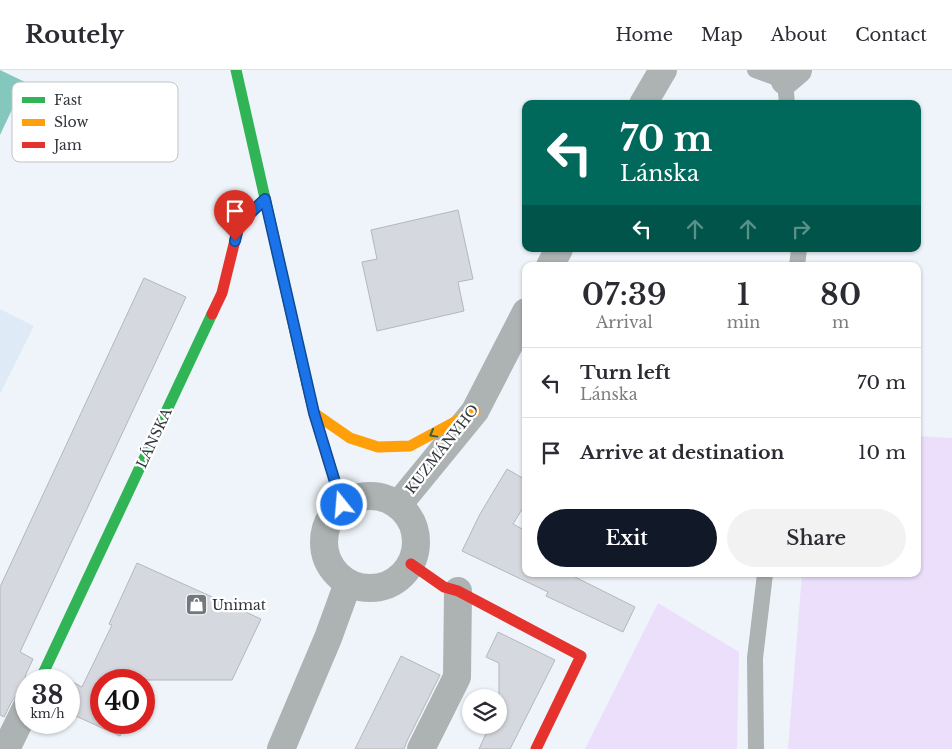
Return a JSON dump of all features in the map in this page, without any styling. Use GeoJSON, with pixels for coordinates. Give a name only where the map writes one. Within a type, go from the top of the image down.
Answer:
{"type":"FeatureCollection","features":[{"type":"Feature","properties":{"kind":"street"},"geometry":{"type":"LineString","coordinates":[[236,70],[314,413],[342,505]]}},
{"type":"Feature","properties":{"kind":"street"},"geometry":{"type":"LineString","coordinates":[[645,100],[663,70]]}},
{"type":"Feature","properties":{"kind":"street","name":"LÁNSKA"},"geometry":{"type":"LineString","coordinates":[[45,669],[222,293],[239,224],[265,199]]}},
{"type":"Feature","properties":{"kind":"street","name":"KUZMÁNYHO"},"geometry":{"type":"LineString","coordinates":[[398,505],[475,411],[522,320]]}},
{"type":"Feature","properties":{"kind":"street"},"geometry":{"type":"LineString","coordinates":[[314,413],[350,438],[378,447],[410,446],[475,411]]}},
{"type":"Feature","properties":{"kind":"street"},"geometry":{"type":"LineString","coordinates":[[369,496],[388,498],[398,505],[408,515],[415,529],[417,543],[411,564],[403,576],[384,587],[362,588],[348,583],[331,568],[324,546],[328,524],[336,511],[352,499],[369,496]]}},
{"type":"Feature","properties":{"kind":"street"},"geometry":{"type":"LineString","coordinates":[[411,564],[444,587],[458,591],[582,656],[536,749]]}},
{"type":"Feature","properties":{"kind":"street"},"geometry":{"type":"LineString","coordinates":[[281,749],[328,638],[348,583]]}},
{"type":"Feature","properties":{"kind":"street"},"geometry":{"type":"LineString","coordinates":[[421,749],[458,677],[458,591]]}},
{"type":"Feature","properties":{"kind":"street"},"geometry":{"type":"LineString","coordinates":[[6,749],[15,731]]}},
{"type":"Feature","properties":{"kind":"lane"},"geometry":{"type":"LineString","coordinates":[[756,70],[790,85]]}},
{"type":"Feature","properties":{"kind":"lane"},"geometry":{"type":"LineString","coordinates":[[756,749],[755,658],[765,577]]}},
{"type":"Feature","properties":{"kind":"shaded area"},"geometry":{"type":"Polygon","coordinates":[[[0,70],[25,82],[12,82],[12,110],[0,135],[0,70]]]}},
{"type":"Feature","properties":{"kind":"shaded area"},"geometry":{"type":"Polygon","coordinates":[[[0,309],[34,326],[0,394],[0,309]]]}},
{"type":"Feature","properties":{"kind":"shaded area"},"geometry":{"type":"Polygon","coordinates":[[[921,436],[952,438],[952,749],[788,749],[802,577],[921,577],[921,436]]]}},
{"type":"Feature","properties":{"kind":"shaded area"},"geometry":{"type":"Polygon","coordinates":[[[658,603],[739,652],[737,749],[585,749],[658,603]]]}},
{"type":"Feature","properties":{"kind":"building"},"geometry":{"type":"Polygon","coordinates":[[[458,210],[473,279],[458,282],[464,311],[377,331],[362,262],[377,259],[371,230],[458,210]]]}},
{"type":"Feature","properties":{"kind":"building"},"geometry":{"type":"Polygon","coordinates":[[[144,278],[186,297],[20,652],[33,659],[28,669],[15,669],[15,697],[4,717],[0,715],[0,587],[144,278]]]}},
{"type":"Feature","properties":{"kind":"building"},"geometry":{"type":"Polygon","coordinates":[[[507,469],[522,478],[522,509],[513,524],[522,529],[522,577],[575,577],[635,607],[623,632],[546,596],[548,592],[462,551],[480,514],[507,469]]]}},
{"type":"Feature","properties":{"kind":"building"},"geometry":{"type":"Polygon","coordinates":[[[137,563],[261,619],[232,680],[155,680],[155,669],[91,669],[112,625],[109,624],[137,563]]]}},
{"type":"Feature","properties":{"kind":"building"},"geometry":{"type":"Polygon","coordinates":[[[498,632],[555,660],[510,749],[479,749],[486,734],[507,734],[507,689],[499,689],[499,663],[486,657],[498,632]]]}},
{"type":"Feature","properties":{"kind":"building"},"geometry":{"type":"Polygon","coordinates":[[[401,656],[440,675],[404,749],[355,749],[401,656]]]}},
{"type":"Feature","properties":{"kind":"building"},"geometry":{"type":"Polygon","coordinates":[[[90,670],[90,722],[80,718],[80,686],[82,687],[90,670]]]}},
{"type":"Feature","properties":{"kind":"traffic: fast"},"geometry":{"type":"LineString","coordinates":[[236,70],[307,384]]}},
{"type":"Feature","properties":{"kind":"traffic: fast"},"geometry":{"type":"LineString","coordinates":[[45,669],[212,314]]}},
{"type":"Feature","properties":{"kind":"traffic: slow"},"geometry":{"type":"LineString","coordinates":[[314,413],[350,438],[378,447],[410,446],[475,411]]}},
{"type":"Feature","properties":{"kind":"traffic: jam"},"geometry":{"type":"LineString","coordinates":[[212,314],[222,293],[239,224],[265,199]]}},
{"type":"Feature","properties":{"kind":"traffic: jam"},"geometry":{"type":"LineString","coordinates":[[307,384],[342,505]]}},
{"type":"Feature","properties":{"kind":"traffic: jam"},"geometry":{"type":"LineString","coordinates":[[411,564],[444,587],[458,591],[581,656],[536,749]]}},
{"type":"Feature","properties":{"kind":"place","name":"Unimat"},"geometry":{"type":"Point","coordinates":[196,605]}},
{"type":"Feature","properties":{"kind":"route"},"geometry":{"type":"LineString","coordinates":[[235,241],[239,224],[265,199],[314,413],[342,505]]}}]}
